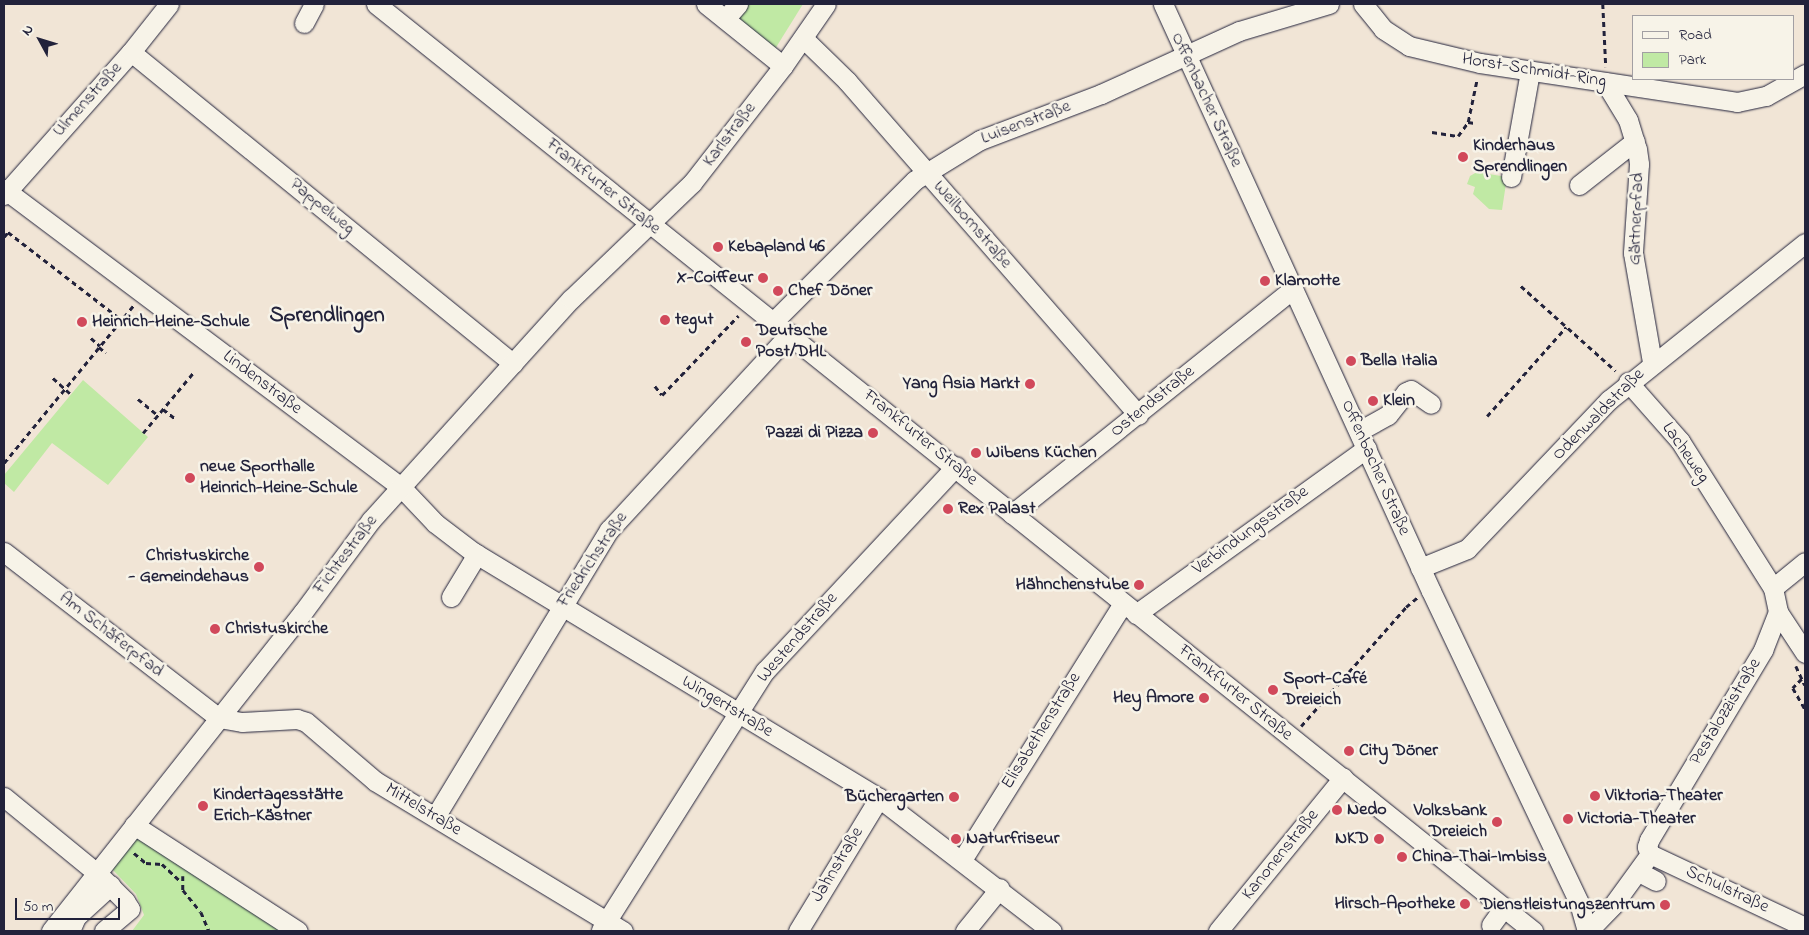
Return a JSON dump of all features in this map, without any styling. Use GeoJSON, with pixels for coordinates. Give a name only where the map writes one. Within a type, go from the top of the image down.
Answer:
{"type":"FeatureCollection","features":[{"type":"Feature","properties":{"kind":"street","name":"Ulmenstraße"},"geometry":{"type":"LineString","coordinates":[[5,192],[131,52],[169,4]]}},
{"type":"Feature","properties":{"kind":"street"},"geometry":{"type":"LineString","coordinates":[[304,23],[314,4]]}},
{"type":"Feature","properties":{"kind":"street","name":"Frankfurter Straße"},"geometry":{"type":"LineString","coordinates":[[376,4],[649,224],[956,466],[1012,514],[1533,931]]}},
{"type":"Feature","properties":{"kind":"street"},"geometry":{"type":"LineString","coordinates":[[706,4],[783,66]]}},
{"type":"Feature","properties":{"kind":"street"},"geometry":{"type":"LineString","coordinates":[[725,19],[738,4]]}},
{"type":"Feature","properties":{"kind":"street","name":"Karlstraße"},"geometry":{"type":"LineString","coordinates":[[649,224],[692,183],[783,66],[826,4]]}},
{"type":"Feature","properties":{"kind":"street","name":"Offenbacher Straße"},"geometry":{"type":"LineString","coordinates":[[1163,4],[1420,568],[1579,904],[1588,931]]}},
{"type":"Feature","properties":{"kind":"street","name":"Luisenstraße"},"geometry":{"type":"LineString","coordinates":[[774,321],[926,172],[989,135],[1101,94],[1186,57],[1239,31],[1329,4]]}},
{"type":"Feature","properties":{"kind":"street","name":"Horst-Schmidt-Ring"},"geometry":{"type":"LineString","coordinates":[[1363,4],[1383,28],[1409,46],[1480,63],[1530,70],[1606,76],[1725,101],[1746,101],[1788,86],[1805,74]]}},
{"type":"Feature","properties":{"kind":"street","name":"Weilbornstraße"},"geometry":{"type":"LineString","coordinates":[[803,38],[834,67],[1138,415]]}},
{"type":"Feature","properties":{"kind":"street","name":"Pappelweg"},"geometry":{"type":"LineString","coordinates":[[131,52],[513,363]]}},
{"type":"Feature","properties":{"kind":"street"},"geometry":{"type":"LineString","coordinates":[[1511,177],[1530,70]]}},
{"type":"Feature","properties":{"kind":"street","name":"Gärtnerpfad"},"geometry":{"type":"LineString","coordinates":[[1606,76],[1628,120],[1635,141],[1639,164],[1633,253],[1652,362]]}},
{"type":"Feature","properties":{"kind":"street"},"geometry":{"type":"LineString","coordinates":[[1579,185],[1635,141]]}},
{"type":"Feature","properties":{"kind":"street","name":"Lindenstraße"},"geometry":{"type":"LineString","coordinates":[[5,192],[401,487]]}},
{"type":"Feature","properties":{"kind":"street","name":"Fichtestraße"},"geometry":{"type":"LineString","coordinates":[[51,931],[401,487],[571,299],[649,224]]}},
{"type":"Feature","properties":{"kind":"street","name":"Odenwaldstraße"},"geometry":{"type":"LineString","coordinates":[[1420,568],[1458,555],[1481,537],[1628,382],[1804,246]]}},
{"type":"Feature","properties":{"kind":"street","name":"Ostendstraße"},"geometry":{"type":"LineString","coordinates":[[1012,514],[1293,289]]}},
{"type":"Feature","properties":{"kind":"street","name":"Friedrichstraße"},"geometry":{"type":"LineString","coordinates":[[435,817],[562,605],[618,519],[790,334]]}},
{"type":"Feature","properties":{"kind":"street","name":"Lacheweg"},"geometry":{"type":"LineString","coordinates":[[1628,382],[1680,441],[1772,588],[1778,612],[1805,654]]}},
{"type":"Feature","properties":{"kind":"street","name":"Verbindungsstraße"},"geometry":{"type":"LineString","coordinates":[[1130,608],[1363,440],[1388,415],[1406,392],[1411,390],[1431,404]]}},
{"type":"Feature","properties":{"kind":"street","name":"Westendstraße"},"geometry":{"type":"LineString","coordinates":[[604,926],[772,662],[956,466]]}},
{"type":"Feature","properties":{"kind":"street","name":"Wingertstraße"},"geometry":{"type":"LineString","coordinates":[[401,487],[435,523],[477,554],[879,798],[1000,888],[1052,931]]}},
{"type":"Feature","properties":{"kind":"street","name":"Am Schäferpfad"},"geometry":{"type":"LineString","coordinates":[[4,552],[219,718]]}},
{"type":"Feature","properties":{"kind":"street"},"geometry":{"type":"LineString","coordinates":[[451,598],[477,554]]}},
{"type":"Feature","properties":{"kind":"street"},"geometry":{"type":"LineString","coordinates":[[1772,588],[1805,562]]}},
{"type":"Feature","properties":{"kind":"street","name":"Elisabethenstraße"},"geometry":{"type":"LineString","coordinates":[[962,860],[1130,608]]}},
{"type":"Feature","properties":{"kind":"street","name":"Pestalozzistraße"},"geometry":{"type":"LineString","coordinates":[[1588,931],[1639,872],[1650,854],[1647,847],[1649,840],[1763,650],[1778,612]]}},
{"type":"Feature","properties":{"kind":"street","name":"Mittelstraße"},"geometry":{"type":"LineString","coordinates":[[219,718],[242,722],[297,720],[306,722],[370,778],[435,817],[604,926],[623,931]]}},
{"type":"Feature","properties":{"kind":"street","name":"Kanonenstraße"},"geometry":{"type":"LineString","coordinates":[[1218,931],[1343,778]]}},
{"type":"Feature","properties":{"kind":"street"},"geometry":{"type":"LineString","coordinates":[[4,797],[112,885],[125,901],[130,909],[104,931]]}},
{"type":"Feature","properties":{"kind":"street","name":"Jahnstraße"},"geometry":{"type":"LineString","coordinates":[[798,931],[879,798]]}},
{"type":"Feature","properties":{"kind":"street"},"geometry":{"type":"LineString","coordinates":[[134,825],[298,931]]}},
{"type":"Feature","properties":{"kind":"street","name":"Schulstraße"},"geometry":{"type":"LineString","coordinates":[[1650,854],[1805,927]]}},
{"type":"Feature","properties":{"kind":"street"},"geometry":{"type":"LineString","coordinates":[[1639,872],[1656,881]]}},
{"type":"Feature","properties":{"kind":"street"},"geometry":{"type":"LineString","coordinates":[[70,931],[76,916],[112,885]]}},
{"type":"Feature","properties":{"kind":"street"},"geometry":{"type":"LineString","coordinates":[[965,931],[1000,888]]}},
{"type":"Feature","properties":{"kind":"street"},"geometry":{"type":"LineString","coordinates":[[94,931],[125,901]]}},
{"type":"Feature","properties":{"kind":"street"},"geometry":{"type":"LineString","coordinates":[[1491,924],[1504,907]]}},
{"type":"Feature","properties":{"kind":"path"},"geometry":{"type":"LineString","coordinates":[[1603,4],[1606,76]]}},
{"type":"Feature","properties":{"kind":"path"},"geometry":{"type":"LineString","coordinates":[[1728,4],[1734,4]]}},
{"type":"Feature","properties":{"kind":"path"},"geometry":{"type":"LineString","coordinates":[[1432,132],[1458,136],[1468,122],[1480,63]]}},
{"type":"Feature","properties":{"kind":"path"},"geometry":{"type":"LineString","coordinates":[[1468,122],[1475,123]]}},
{"type":"Feature","properties":{"kind":"path"},"geometry":{"type":"LineString","coordinates":[[4,237],[8,232],[122,320]]}},
{"type":"Feature","properties":{"kind":"path"},"geometry":{"type":"LineString","coordinates":[[1521,286],[1628,382]]}},
{"type":"Feature","properties":{"kind":"path"},"geometry":{"type":"LineString","coordinates":[[4,463],[143,294]]}},
{"type":"Feature","properties":{"kind":"path"},"geometry":{"type":"LineString","coordinates":[[655,386],[662,394],[750,303]]}},
{"type":"Feature","properties":{"kind":"path"},"geometry":{"type":"LineString","coordinates":[[1487,416],[1566,327]]}},
{"type":"Feature","properties":{"kind":"path"},"geometry":{"type":"LineString","coordinates":[[91,338],[106,353]]}},
{"type":"Feature","properties":{"kind":"path"},"geometry":{"type":"LineString","coordinates":[[143,432],[193,373]]}},
{"type":"Feature","properties":{"kind":"path"},"geometry":{"type":"LineString","coordinates":[[53,378],[71,394]]}},
{"type":"Feature","properties":{"kind":"path"},"geometry":{"type":"LineString","coordinates":[[138,399],[158,415]]}},
{"type":"Feature","properties":{"kind":"path"},"geometry":{"type":"LineString","coordinates":[[163,409],[176,419]]}},
{"type":"Feature","properties":{"kind":"path"},"geometry":{"type":"LineString","coordinates":[[1292,738],[1406,607],[1431,591]]}},
{"type":"Feature","properties":{"kind":"path"},"geometry":{"type":"LineString","coordinates":[[1802,679],[1793,688],[1805,710]]}},
{"type":"Feature","properties":{"kind":"path"},"geometry":{"type":"LineString","coordinates":[[121,842],[146,863],[162,864],[181,882],[183,890],[201,912],[209,931]]}},
{"type":"Feature","properties":{"kind":"path"},"geometry":{"type":"LineString","coordinates":[[181,882],[189,868]]}},
{"type":"Feature","properties":{"kind":"green space"},"geometry":{"type":"Polygon","coordinates":[[[748,4],[803,4],[775,49],[736,17],[748,4]]]}},
{"type":"Feature","properties":{"kind":"green space"},"geometry":{"type":"Polygon","coordinates":[[[1477,172],[1507,177],[1502,210],[1489,209],[1473,194],[1475,187],[1467,184],[1470,176],[1477,172]]]}},
{"type":"Feature","properties":{"kind":"green space"},"geometry":{"type":"Polygon","coordinates":[[[83,380],[148,437],[108,485],[52,443],[14,492],[4,483],[4,475],[83,380]]]}},
{"type":"Feature","properties":{"kind":"green space"},"geometry":{"type":"Polygon","coordinates":[[[137,837],[284,931],[132,931],[144,915],[136,894],[112,869],[137,837]]]}},
{"type":"Feature","properties":{"kind":"place","name":"Kinderhaus Sprendlingen"},"geometry":{"type":"Point","coordinates":[1463,157]}},
{"type":"Feature","properties":{"kind":"place","name":"Kebapland 46"},"geometry":{"type":"Point","coordinates":[718,247]}},
{"type":"Feature","properties":{"kind":"place","name":"X-Coiffeur"},"geometry":{"type":"Point","coordinates":[763,278]}},
{"type":"Feature","properties":{"kind":"place","name":"Klamotte"},"geometry":{"type":"Point","coordinates":[1265,281]}},
{"type":"Feature","properties":{"kind":"place","name":"Chef Döner"},"geometry":{"type":"Point","coordinates":[778,291]}},
{"type":"Feature","properties":{"kind":"place","name":"tegut"},"geometry":{"type":"Point","coordinates":[665,320]}},
{"type":"Feature","properties":{"kind":"place","name":"Heinrich-Heine-Schule"},"geometry":{"type":"Point","coordinates":[82,322]}},
{"type":"Feature","properties":{"kind":"place","name":"Deutsche Post/DHL"},"geometry":{"type":"Point","coordinates":[746,342]}},
{"type":"Feature","properties":{"kind":"place","name":"Bella Italia"},"geometry":{"type":"Point","coordinates":[1351,361]}},
{"type":"Feature","properties":{"kind":"place","name":"Yang Asia Markt"},"geometry":{"type":"Point","coordinates":[1030,384]}},
{"type":"Feature","properties":{"kind":"place","name":"Klein"},"geometry":{"type":"Point","coordinates":[1373,401]}},
{"type":"Feature","properties":{"kind":"place","name":"Pazzi di Pizza"},"geometry":{"type":"Point","coordinates":[873,433]}},
{"type":"Feature","properties":{"kind":"place","name":"Wibens Küchen"},"geometry":{"type":"Point","coordinates":[976,453]}},
{"type":"Feature","properties":{"kind":"place","name":"neue Sporthalle Heinrich-Heine-Schule"},"geometry":{"type":"Point","coordinates":[190,478]}},
{"type":"Feature","properties":{"kind":"place","name":"Rex Palast"},"geometry":{"type":"Point","coordinates":[948,509]}},
{"type":"Feature","properties":{"kind":"place","name":"Christuskirche - Gemeindehaus"},"geometry":{"type":"Point","coordinates":[259,567]}},
{"type":"Feature","properties":{"kind":"place","name":"Hähnchenstube"},"geometry":{"type":"Point","coordinates":[1139,585]}},
{"type":"Feature","properties":{"kind":"place","name":"Christuskirche"},"geometry":{"type":"Point","coordinates":[215,629]}},
{"type":"Feature","properties":{"kind":"place","name":"Sport-Café Dreieich"},"geometry":{"type":"Point","coordinates":[1273,690]}},
{"type":"Feature","properties":{"kind":"place","name":"Hey Amore"},"geometry":{"type":"Point","coordinates":[1204,698]}},
{"type":"Feature","properties":{"kind":"place","name":"City Döner"},"geometry":{"type":"Point","coordinates":[1349,751]}},
{"type":"Feature","properties":{"kind":"place","name":"Viktoria-Theater"},"geometry":{"type":"Point","coordinates":[1595,796]}},
{"type":"Feature","properties":{"kind":"place","name":"Büchergarten"},"geometry":{"type":"Point","coordinates":[954,797]}},
{"type":"Feature","properties":{"kind":"place","name":"Kindertagesstätte Erich-Kästner"},"geometry":{"type":"Point","coordinates":[203,806]}},
{"type":"Feature","properties":{"kind":"place","name":"Nedo"},"geometry":{"type":"Point","coordinates":[1337,810]}},
{"type":"Feature","properties":{"kind":"place","name":"Victoria-Theater"},"geometry":{"type":"Point","coordinates":[1568,819]}},
{"type":"Feature","properties":{"kind":"place","name":"Volksbank Dreieich"},"geometry":{"type":"Point","coordinates":[1497,822]}},
{"type":"Feature","properties":{"kind":"place","name":"Naturfriseur"},"geometry":{"type":"Point","coordinates":[956,839]}},
{"type":"Feature","properties":{"kind":"place","name":"NKD"},"geometry":{"type":"Point","coordinates":[1379,839]}},
{"type":"Feature","properties":{"kind":"place","name":"China-Thai-Imbiss"},"geometry":{"type":"Point","coordinates":[1402,857]}},
{"type":"Feature","properties":{"kind":"place","name":"Hirsch-Apotheke"},"geometry":{"type":"Point","coordinates":[1465,904]}},
{"type":"Feature","properties":{"kind":"place","name":"Dienstleistungszentrum"},"geometry":{"type":"Point","coordinates":[1665,905]}},
{"type":"Feature","properties":{"kind":"district","name":"Sprendlingen"},"geometry":{"type":"Point","coordinates":[327,317]}}]}
